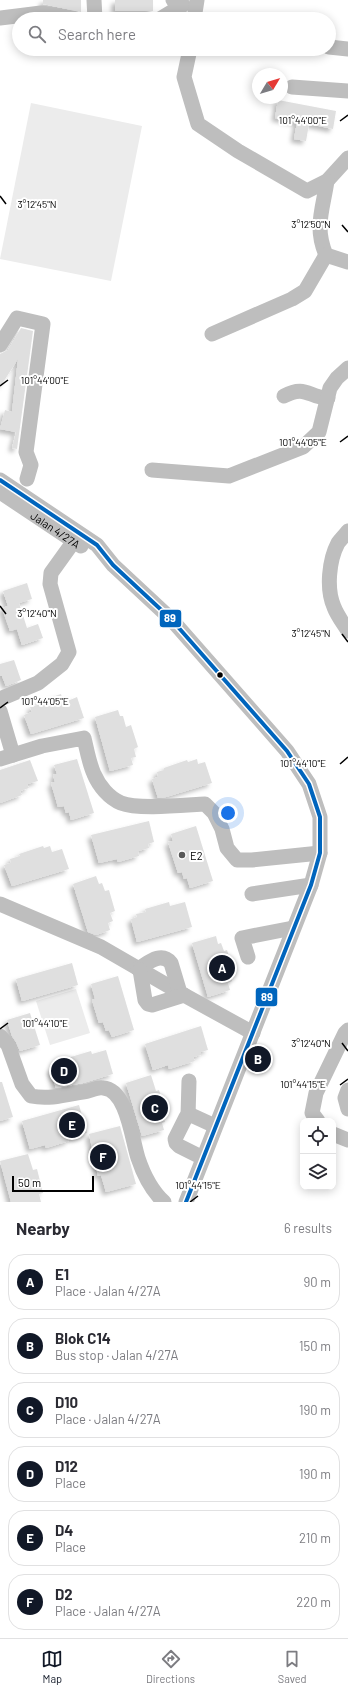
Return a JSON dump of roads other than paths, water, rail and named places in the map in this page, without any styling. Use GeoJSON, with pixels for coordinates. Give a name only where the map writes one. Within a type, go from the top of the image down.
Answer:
{"type":"FeatureCollection","features":[{"type":"Feature","properties":{"kind":"street"},"geometry":{"type":"LineString","coordinates":[[94,0],[94,12]]}},
{"type":"Feature","properties":{"kind":"street"},"geometry":{"type":"LineString","coordinates":[[172,12],[183,5],[173,0]]}},
{"type":"Feature","properties":{"kind":"street"},"geometry":{"type":"LineString","coordinates":[[195,12],[196,0]]}},
{"type":"Feature","properties":{"kind":"street"},"geometry":{"type":"LineString","coordinates":[[0,18],[12,17]]}},
{"type":"Feature","properties":{"kind":"street"},"geometry":{"type":"LineString","coordinates":[[336,48],[348,49]]}},
{"type":"Feature","properties":{"kind":"street"},"geometry":{"type":"LineString","coordinates":[[188,56],[184,76],[198,124],[238,151],[307,191],[327,181],[348,158]]}},
{"type":"Feature","properties":{"kind":"street"},"geometry":{"type":"LineString","coordinates":[[292,88],[348,91]]}},
{"type":"Feature","properties":{"kind":"street"},"geometry":{"type":"LineString","coordinates":[[327,181],[319,224],[321,243],[326,255],[348,262]]}},
{"type":"Feature","properties":{"kind":"street"},"geometry":{"type":"LineString","coordinates":[[212,334],[292,299],[305,291],[326,255]]}},
{"type":"Feature","properties":{"kind":"street"},"geometry":{"type":"LineString","coordinates":[[0,345],[17,318],[43,324],[26,452],[31,465],[27,479]]}},
{"type":"Feature","properties":{"kind":"street"},"geometry":{"type":"LineString","coordinates":[[152,470],[229,476],[303,447],[319,432],[330,388],[337,378],[348,368]]}},
{"type":"Feature","properties":{"kind":"street"},"geometry":{"type":"LineString","coordinates":[[284,396],[293,391],[309,392],[323,398],[328,398]]}},
{"type":"Feature","properties":{"kind":"street","name":"Jalan 4/27A"},"geometry":{"type":"LineString","coordinates":[[0,480],[97,545],[113,565],[170,619],[271,731],[296,763],[310,784],[320,817],[320,853],[311,885],[186,1202]]}},
{"type":"Feature","properties":{"kind":"street","name":"Jalan 4/27A"},"geometry":{"type":"LineString","coordinates":[[0,492],[91,553],[113,565]]}},
{"type":"Feature","properties":{"kind":"street"},"geometry":{"type":"LineString","coordinates":[[348,531],[338,543],[330,572],[330,595],[333,606],[348,631]]}},
{"type":"Feature","properties":{"kind":"street"},"geometry":{"type":"LineString","coordinates":[[0,699],[38,683],[62,664],[69,652],[50,584],[51,573],[74,541]]}},
{"type":"Feature","properties":{"kind":"street"},"geometry":{"type":"LineString","coordinates":[[0,711],[6,757],[42,746],[84,738],[94,775],[107,794],[122,804],[141,806],[205,804],[214,813],[222,829],[227,848],[237,860],[252,860],[320,853]]}},
{"type":"Feature","properties":{"kind":"street"},"geometry":{"type":"LineString","coordinates":[[252,894],[311,885]]}},
{"type":"Feature","properties":{"kind":"street"},"geometry":{"type":"LineString","coordinates":[[0,904],[100,947],[182,994],[253,1032]]}},
{"type":"Feature","properties":{"kind":"street"},"geometry":{"type":"LineString","coordinates":[[248,957],[242,938],[293,928]]}},
{"type":"Feature","properties":{"kind":"street"},"geometry":{"type":"LineString","coordinates":[[139,969],[156,958],[163,957],[169,960],[172,963],[182,994]]}},
{"type":"Feature","properties":{"kind":"street"},"geometry":{"type":"LineString","coordinates":[[139,969],[145,1000],[148,1004],[152,1005],[182,994]]}},
{"type":"Feature","properties":{"kind":"street"},"geometry":{"type":"LineString","coordinates":[[316,1118],[312,1113],[316,1093],[345,1032],[348,1030]]}},
{"type":"Feature","properties":{"kind":"street"},"geometry":{"type":"LineString","coordinates":[[0,1036],[8,1045],[22,1084],[30,1096],[42,1098],[58,1097],[103,1088],[114,1092],[122,1103],[138,1159],[152,1189],[164,1202]]}},
{"type":"Feature","properties":{"kind":"street"},"geometry":{"type":"LineString","coordinates":[[189,1080],[188,1116],[186,1117],[175,1140],[176,1143],[203,1158]]}},
{"type":"Feature","properties":{"kind":"street"},"geometry":{"type":"LineString","coordinates":[[348,1090],[345,1098],[348,1109]]}},
{"type":"Feature","properties":{"kind":"street"},"geometry":{"type":"LineString","coordinates":[[188,1116],[191,1115],[215,1126]]}},
{"type":"Feature","properties":{"kind":"street"},"geometry":{"type":"LineString","coordinates":[[336,1135],[348,1140]]}},
{"type":"Feature","properties":{"kind":"place","name":"E2"},"geometry":{"type":"Point","coordinates":[182,855]}},
{"type":"Feature","properties":{"kind":"place","name":"E1"},"geometry":{"type":"Point","coordinates":[222,968]}},
{"type":"Feature","properties":{"kind":"place","name":"Blok C14"},"geometry":{"type":"Point","coordinates":[258,1059]}},
{"type":"Feature","properties":{"kind":"place","name":"D12"},"geometry":{"type":"Point","coordinates":[64,1071]}},
{"type":"Feature","properties":{"kind":"place","name":"D10"},"geometry":{"type":"Point","coordinates":[155,1108]}},
{"type":"Feature","properties":{"kind":"place","name":"D4"},"geometry":{"type":"Point","coordinates":[72,1125]}},
{"type":"Feature","properties":{"kind":"place","name":"D2"},"geometry":{"type":"Point","coordinates":[103,1157]}}]}
